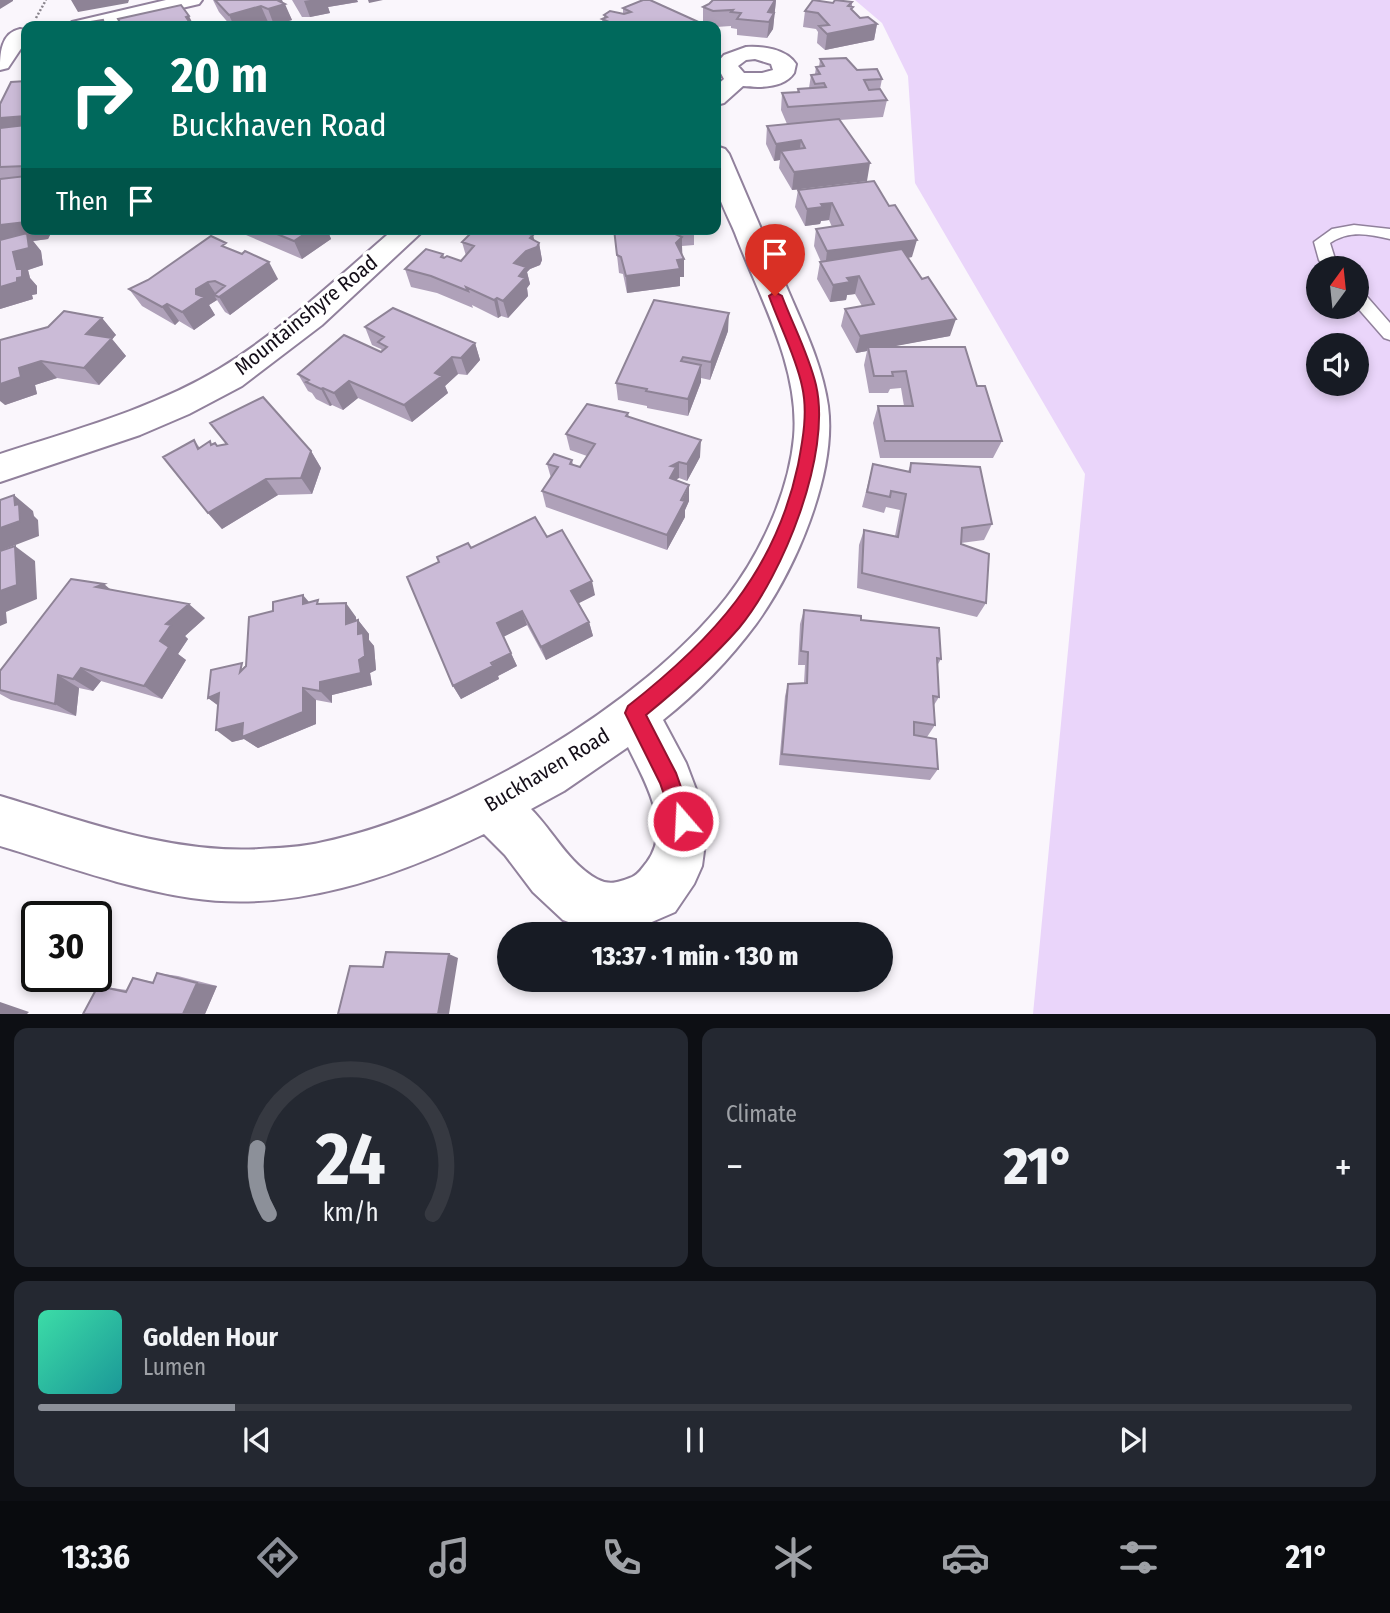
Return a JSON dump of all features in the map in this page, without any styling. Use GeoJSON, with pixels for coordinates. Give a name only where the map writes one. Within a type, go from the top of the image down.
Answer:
{"type":"FeatureCollection","features":[{"type":"Feature","properties":{"kind":"street"},"geometry":{"type":"LineString","coordinates":[[101,21],[192,0]]}},
{"type":"Feature","properties":{"kind":"street"},"geometry":{"type":"LineString","coordinates":[[0,63],[20,32]]}},
{"type":"Feature","properties":{"kind":"street"},"geometry":{"type":"LineString","coordinates":[[721,94],[738,79]]}},
{"type":"Feature","properties":{"kind":"street","name":"Buckhaven Road"},"geometry":{"type":"LineString","coordinates":[[0,821],[144,863],[196,873],[255,875],[323,868],[403,843],[489,804],[558,767],[635,713],[682,674],[734,620],[774,558],[799,496],[812,431],[809,386],[799,354],[721,166]]}},
{"type":"Feature","properties":{"kind":"street","name":"Mountainshyre Road"},"geometry":{"type":"LineString","coordinates":[[0,468],[141,421],[202,393],[256,360],[404,235]]}},
{"type":"Feature","properties":{"kind":"street"},"geometry":{"type":"LineString","coordinates":[[489,804],[523,837],[551,874],[582,901],[616,911],[656,893],[676,866],[683,821],[669,780],[635,713]]}},
{"type":"Feature","properties":{"kind":"lane"},"geometry":{"type":"LineString","coordinates":[[1326,256],[1322,243],[1332,234],[1348,229],[1371,229],[1390,233]]}},
{"type":"Feature","properties":{"kind":"lane"},"geometry":{"type":"LineString","coordinates":[[1369,310],[1390,334]]}},
{"type":"Feature","properties":{"kind":"path"},"geometry":{"type":"LineString","coordinates":[[29,21],[46,0]]}},
{"type":"Feature","properties":{"kind":"shaded area"},"geometry":{"type":"Polygon","coordinates":[[[855,0],[1390,0],[1390,1014],[1033,1014],[1085,474],[915,183],[908,76],[882,23],[855,0]]]}},
{"type":"Feature","properties":{"kind":"building"},"geometry":{"type":"Polygon","coordinates":[[[215,0],[277,0],[285,4],[268,9],[261,6],[229,15],[215,0]]]}},
{"type":"Feature","properties":{"kind":"building"},"geometry":{"type":"Polygon","coordinates":[[[650,0],[696,21],[602,19],[607,17],[604,15],[610,11],[624,14],[631,12],[623,8],[650,0]]]}},
{"type":"Feature","properties":{"kind":"building"},"geometry":{"type":"Polygon","coordinates":[[[713,0],[775,0],[768,12],[774,13],[769,22],[737,19],[741,13],[731,12],[733,10],[713,11],[703,7],[713,0]]]}},
{"type":"Feature","properties":{"kind":"building"},"geometry":{"type":"Polygon","coordinates":[[[813,0],[852,2],[848,6],[853,7],[851,9],[860,18],[868,17],[877,24],[827,34],[819,26],[829,25],[818,13],[805,11],[813,0]]]}},
{"type":"Feature","properties":{"kind":"building"},"geometry":{"type":"Polygon","coordinates":[[[181,5],[189,16],[186,17],[189,21],[118,19],[181,5]]]}},
{"type":"Feature","properties":{"kind":"building"},"geometry":{"type":"Polygon","coordinates":[[[846,58],[857,70],[877,69],[882,79],[864,80],[869,90],[880,89],[887,100],[788,107],[782,93],[826,87],[824,83],[815,84],[811,75],[820,74],[816,67],[824,66],[820,59],[846,58]]]}},
{"type":"Feature","properties":{"kind":"building"},"geometry":{"type":"Polygon","coordinates":[[[21,81],[21,116],[0,118],[0,104],[11,82],[21,81]]]}},
{"type":"Feature","properties":{"kind":"building"},"geometry":{"type":"Polygon","coordinates":[[[839,119],[870,163],[794,172],[781,151],[805,148],[801,140],[776,144],[767,126],[839,119]]]}},
{"type":"Feature","properties":{"kind":"building"},"geometry":{"type":"Polygon","coordinates":[[[21,126],[21,166],[0,167],[0,128],[21,126]]]}},
{"type":"Feature","properties":{"kind":"building"},"geometry":{"type":"Polygon","coordinates":[[[21,177],[21,223],[0,225],[0,179],[21,177]]]}},
{"type":"Feature","properties":{"kind":"building"},"geometry":{"type":"Polygon","coordinates":[[[874,181],[889,206],[895,205],[917,240],[827,251],[816,229],[843,225],[832,203],[807,209],[798,190],[874,181]]]}},
{"type":"Feature","properties":{"kind":"building"},"geometry":{"type":"Polygon","coordinates":[[[27,235],[29,248],[13,252],[17,269],[22,269],[22,277],[17,278],[17,282],[0,287],[0,240],[27,235]]]}},
{"type":"Feature","properties":{"kind":"building"},"geometry":{"type":"Polygon","coordinates":[[[280,235],[303,235],[294,241],[280,235]]]}},
{"type":"Feature","properties":{"kind":"building"},"geometry":{"type":"Polygon","coordinates":[[[469,235],[533,235],[530,238],[539,243],[514,263],[526,267],[519,276],[525,278],[503,301],[405,269],[426,249],[443,254],[441,257],[447,256],[461,261],[474,246],[462,242],[469,235]]]}},
{"type":"Feature","properties":{"kind":"building"},"geometry":{"type":"Polygon","coordinates":[[[615,235],[682,237],[676,243],[684,259],[677,260],[680,269],[626,276],[621,257],[617,255],[615,235]]]}},
{"type":"Feature","properties":{"kind":"building"},"geometry":{"type":"Polygon","coordinates":[[[211,236],[226,243],[222,246],[242,254],[245,251],[269,262],[219,297],[214,295],[225,286],[215,281],[208,282],[196,289],[196,294],[204,297],[182,312],[167,304],[162,307],[129,289],[148,280],[211,236]]]}},
{"type":"Feature","properties":{"kind":"building"},"geometry":{"type":"Polygon","coordinates":[[[902,249],[922,279],[928,277],[956,319],[860,336],[845,309],[874,304],[859,276],[847,278],[850,282],[833,285],[820,262],[902,249]]]}},
{"type":"Feature","properties":{"kind":"building"},"geometry":{"type":"Polygon","coordinates":[[[654,300],[729,313],[711,362],[683,357],[681,361],[701,365],[688,399],[616,383],[654,300]]]}},
{"type":"Feature","properties":{"kind":"building"},"geometry":{"type":"Polygon","coordinates":[[[393,308],[475,343],[461,358],[452,357],[435,373],[442,376],[404,405],[349,381],[334,393],[306,382],[309,380],[298,374],[344,335],[381,352],[387,347],[378,342],[384,337],[365,327],[393,308]]]}},
{"type":"Feature","properties":{"kind":"building"},"geometry":{"type":"Polygon","coordinates":[[[64,311],[102,318],[86,334],[112,338],[84,368],[41,361],[19,368],[21,377],[0,384],[0,340],[48,327],[64,311]]]}},
{"type":"Feature","properties":{"kind":"building"},"geometry":{"type":"Polygon","coordinates":[[[868,347],[965,347],[977,386],[985,386],[1002,441],[885,441],[878,406],[913,406],[906,371],[892,372],[893,376],[874,376],[868,347]]]}},
{"type":"Feature","properties":{"kind":"building"},"geometry":{"type":"Polygon","coordinates":[[[263,397],[311,451],[301,478],[266,479],[208,513],[163,457],[194,440],[198,449],[210,441],[211,445],[227,444],[210,423],[263,397]]]}},
{"type":"Feature","properties":{"kind":"building"},"geometry":{"type":"Polygon","coordinates":[[[587,404],[628,413],[626,416],[701,440],[687,464],[679,462],[671,466],[676,467],[670,478],[689,485],[681,500],[685,501],[667,535],[542,491],[558,467],[547,464],[554,454],[572,460],[570,464],[580,467],[595,444],[566,434],[587,404]]]}},
{"type":"Feature","properties":{"kind":"building"},"geometry":{"type":"Polygon","coordinates":[[[911,463],[980,467],[992,524],[962,528],[961,544],[989,554],[986,603],[862,573],[864,530],[898,537],[906,494],[891,491],[890,497],[867,492],[873,464],[910,472],[911,463]]]}},
{"type":"Feature","properties":{"kind":"building"},"geometry":{"type":"Polygon","coordinates":[[[14,495],[15,505],[19,504],[20,521],[0,528],[0,500],[14,495]]]}},
{"type":"Feature","properties":{"kind":"building"},"geometry":{"type":"Polygon","coordinates":[[[535,517],[547,537],[562,530],[592,581],[571,591],[589,622],[541,647],[522,611],[497,623],[511,653],[491,663],[493,666],[453,686],[407,577],[439,562],[437,557],[468,543],[471,548],[535,517]]]}},
{"type":"Feature","properties":{"kind":"building"},"geometry":{"type":"Polygon","coordinates":[[[15,546],[17,585],[0,591],[0,551],[15,546]]]}},
{"type":"Feature","properties":{"kind":"building"},"geometry":{"type":"Polygon","coordinates":[[[71,579],[104,584],[96,587],[189,604],[166,624],[171,625],[160,641],[169,647],[144,686],[81,668],[73,679],[58,675],[55,704],[0,690],[0,671],[71,579]]]}},
{"type":"Feature","properties":{"kind":"building"},"geometry":{"type":"Polygon","coordinates":[[[303,595],[303,604],[318,600],[317,604],[346,603],[346,624],[358,620],[358,634],[363,633],[365,656],[359,660],[361,673],[320,682],[320,691],[303,688],[303,712],[242,737],[243,723],[216,730],[219,693],[208,698],[211,670],[242,663],[240,672],[246,666],[249,617],[273,611],[273,602],[303,595]]]}},
{"type":"Feature","properties":{"kind":"building"},"geometry":{"type":"Polygon","coordinates":[[[804,610],[861,616],[861,620],[939,628],[941,659],[937,658],[939,697],[933,696],[935,725],[914,722],[914,735],[936,739],[938,769],[782,754],[788,684],[807,683],[808,652],[801,651],[804,610]]]}},
{"type":"Feature","properties":{"kind":"building"},"geometry":{"type":"Polygon","coordinates":[[[386,952],[449,954],[438,1014],[338,1014],[350,966],[383,967],[386,952]]]}},
{"type":"Feature","properties":{"kind":"building"},"geometry":{"type":"Polygon","coordinates":[[[157,973],[197,983],[183,1014],[83,1014],[95,992],[112,992],[112,989],[126,992],[133,978],[153,983],[157,973]]]}},
{"type":"Feature","properties":{"kind":"route"},"geometry":{"type":"LineString","coordinates":[[683,821],[669,780],[635,713],[682,674],[734,620],[774,558],[799,496],[812,431],[809,386],[775,296]]}}]}
